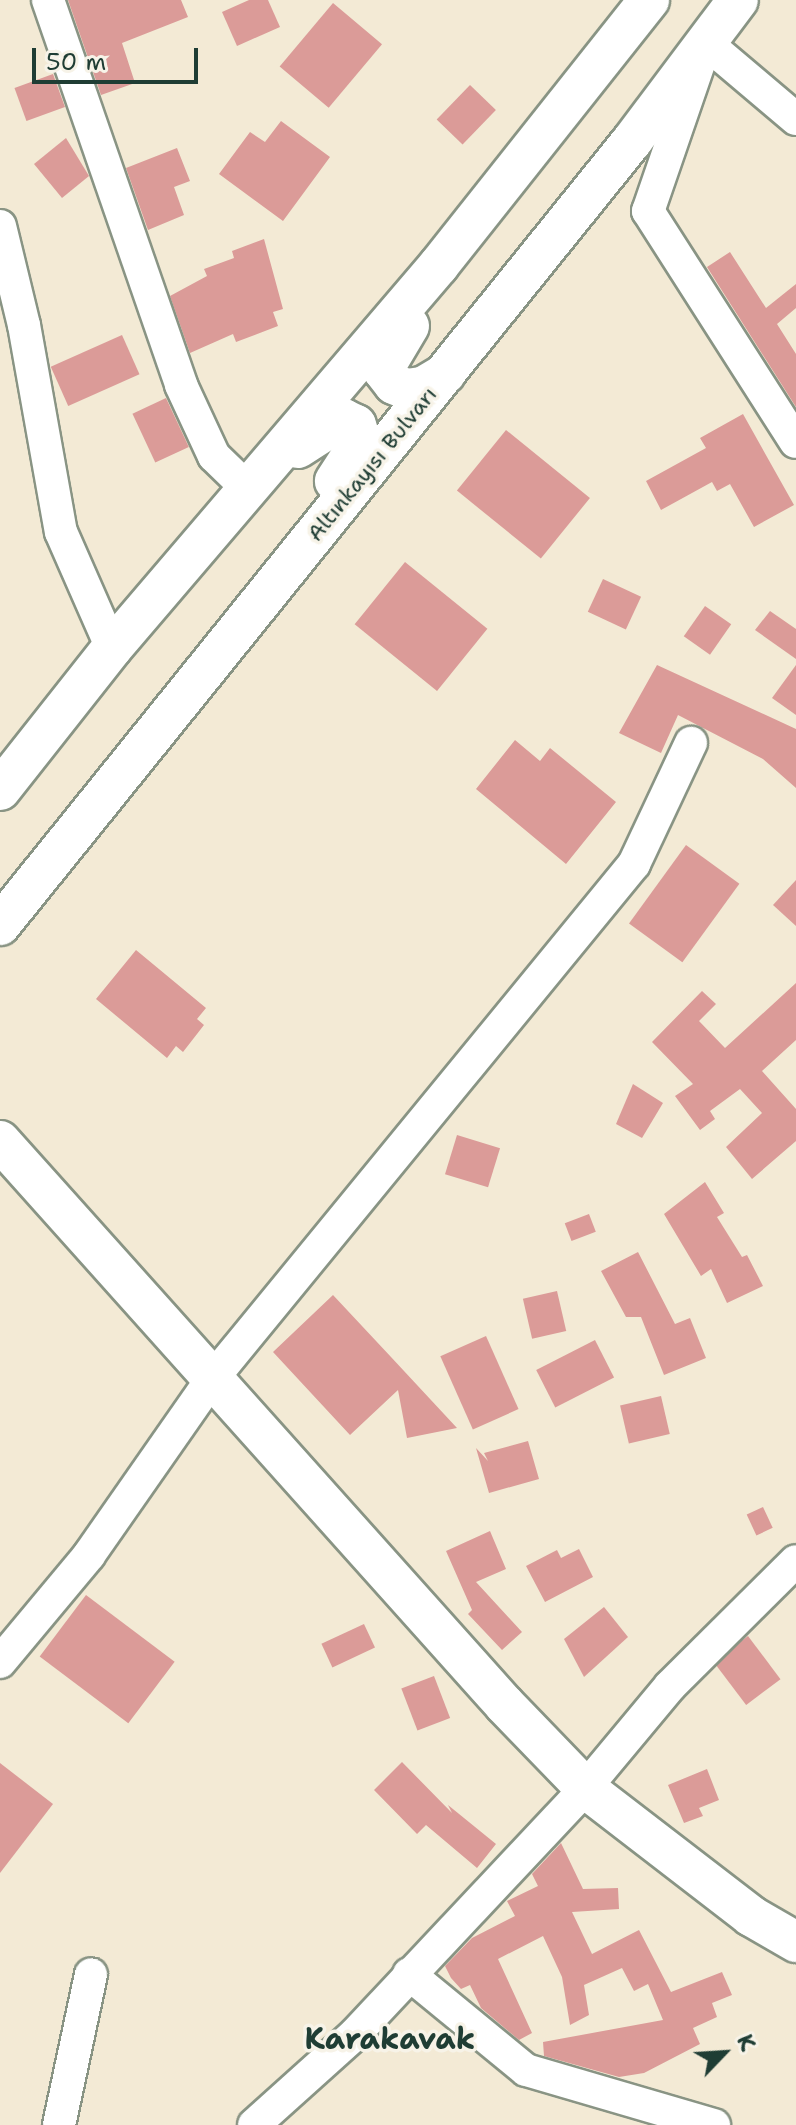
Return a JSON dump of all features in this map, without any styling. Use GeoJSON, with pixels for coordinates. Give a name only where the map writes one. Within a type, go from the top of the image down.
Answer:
{"type":"FeatureCollection","features":[{"type":"Feature","properties":{"kind":"main road"},"geometry":{"type":"LineString","coordinates":[[0,790],[112,648],[439,265],[649,0]]}},
{"type":"Feature","properties":{"kind":"main road","name":"Altınkayısı Bulvarı"},"geometry":{"type":"LineString","coordinates":[[0,925],[445,374],[738,0]]}},
{"type":"Feature","properties":{"kind":"main road"},"geometry":{"type":"LineString","coordinates":[[445,374],[423,387],[406,389],[383,370],[390,351],[524,181],[534,143]]}},
{"type":"Feature","properties":{"kind":"main road"},"geometry":{"type":"LineString","coordinates":[[175,709],[215,632],[350,462],[361,441],[356,425],[343,419],[329,425],[248,489]]}},
{"type":"Feature","properties":{"kind":"main road"},"geometry":{"type":"LineString","coordinates":[[0,1141],[585,1788],[751,1916],[796,1942]]}},
{"type":"Feature","properties":{"kind":"street"},"geometry":{"type":"LineString","coordinates":[[48,0],[181,385],[214,456],[248,489]]}},
{"type":"Feature","properties":{"kind":"street"},"geometry":{"type":"LineString","coordinates":[[796,119],[706,43],[648,211],[796,442]]}},
{"type":"Feature","properties":{"kind":"street"},"geometry":{"type":"LineString","coordinates":[[0,226],[24,325],[61,532],[112,648]]}},
{"type":"Feature","properties":{"kind":"street"},"geometry":{"type":"LineString","coordinates":[[0,1662],[89,1555],[212,1379],[634,864],[691,743]]}},
{"type":"Feature","properties":{"kind":"street"},"geometry":{"type":"LineString","coordinates":[[254,2125],[355,2034],[585,1788],[670,1686],[796,1561]]}},
{"type":"Feature","properties":{"kind":"street"},"geometry":{"type":"LineString","coordinates":[[59,2125],[91,1974]]}},
{"type":"Feature","properties":{"kind":"street"},"geometry":{"type":"LineString","coordinates":[[409,1974],[526,2070],[714,2125]]}},
{"type":"Feature","properties":{"kind":"building"},"geometry":{"type":"Polygon","coordinates":[[[68,0],[181,0],[188,17],[122,43],[135,83],[101,95],[68,0]]]}},
{"type":"Feature","properties":{"kind":"building"},"geometry":{"type":"Polygon","coordinates":[[[249,0],[268,0],[280,27],[237,46],[222,12],[249,0]]]}},
{"type":"Feature","properties":{"kind":"building"},"geometry":{"type":"Polygon","coordinates":[[[333,3],[382,44],[329,108],[280,67],[333,3]]]}},
{"type":"Feature","properties":{"kind":"building"},"geometry":{"type":"Polygon","coordinates":[[[53,74],[65,107],[26,121],[14,88],[53,74]]]}},
{"type":"Feature","properties":{"kind":"building"},"geometry":{"type":"Polygon","coordinates":[[[470,85],[496,110],[463,145],[437,120],[470,85]]]}},
{"type":"Feature","properties":{"kind":"building"},"geometry":{"type":"Polygon","coordinates":[[[281,121],[330,157],[283,221],[219,174],[250,132],[265,142],[281,121]]]}},
{"type":"Feature","properties":{"kind":"building"},"geometry":{"type":"Polygon","coordinates":[[[66,138],[89,176],[62,198],[34,164],[66,138]]]}},
{"type":"Feature","properties":{"kind":"building"},"geometry":{"type":"Polygon","coordinates":[[[177,148],[190,181],[174,187],[184,215],[148,230],[126,168],[177,148]]]}},
{"type":"Feature","properties":{"kind":"building"},"geometry":{"type":"Polygon","coordinates":[[[264,239],[283,309],[273,312],[278,326],[236,342],[233,334],[190,353],[170,296],[207,276],[204,269],[234,258],[232,251],[264,239]]]}},
{"type":"Feature","properties":{"kind":"building"},"geometry":{"type":"Polygon","coordinates":[[[730,252],[766,308],[796,284],[796,308],[777,324],[796,354],[796,407],[707,267],[730,252]]]}},
{"type":"Feature","properties":{"kind":"building"},"geometry":{"type":"Polygon","coordinates":[[[122,335],[139,374],[68,406],[51,367],[122,335]]]}},
{"type":"Feature","properties":{"kind":"building"},"geometry":{"type":"Polygon","coordinates":[[[166,398],[189,447],[155,463],[132,414],[166,398]]]}},
{"type":"Feature","properties":{"kind":"building"},"geometry":{"type":"Polygon","coordinates":[[[743,414],[794,505],[754,527],[730,484],[717,491],[712,482],[661,510],[646,481],[706,448],[700,438],[743,414]]]}},
{"type":"Feature","properties":{"kind":"building"},"geometry":{"type":"Polygon","coordinates":[[[506,430],[590,498],[541,559],[457,491],[506,430]]]}},
{"type":"Feature","properties":{"kind":"building"},"geometry":{"type":"Polygon","coordinates":[[[405,562],[487,629],[437,691],[355,624],[405,562]]]}},
{"type":"Feature","properties":{"kind":"building"},"geometry":{"type":"Polygon","coordinates":[[[603,579],[641,597],[626,629],[588,612],[603,579]]]}},
{"type":"Feature","properties":{"kind":"building"},"geometry":{"type":"Polygon","coordinates":[[[705,606],[731,624],[710,655],[684,636],[705,606]]]}},
{"type":"Feature","properties":{"kind":"building"},"geometry":{"type":"Polygon","coordinates":[[[770,611],[796,629],[796,659],[755,630],[770,611]]]}},
{"type":"Feature","properties":{"kind":"building"},"geometry":{"type":"Polygon","coordinates":[[[657,665],[796,729],[796,788],[763,759],[678,715],[661,753],[619,733],[657,665]]]}},
{"type":"Feature","properties":{"kind":"building"},"geometry":{"type":"Polygon","coordinates":[[[796,665],[796,715],[772,698],[796,665]]]}},
{"type":"Feature","properties":{"kind":"building"},"geometry":{"type":"Polygon","coordinates":[[[515,740],[540,761],[550,748],[616,802],[566,864],[476,789],[515,740]]]}},
{"type":"Feature","properties":{"kind":"building"},"geometry":{"type":"Polygon","coordinates":[[[686,845],[739,884],[682,962],[629,923],[686,845]]]}},
{"type":"Feature","properties":{"kind":"building"},"geometry":{"type":"Polygon","coordinates":[[[796,880],[796,926],[773,905],[796,880]]]}},
{"type":"Feature","properties":{"kind":"building"},"geometry":{"type":"Polygon","coordinates":[[[136,950],[206,1008],[197,1019],[204,1025],[183,1052],[176,1046],[167,1058],[96,999],[136,950]]]}},
{"type":"Feature","properties":{"kind":"building"},"geometry":{"type":"Polygon","coordinates":[[[796,983],[796,1040],[762,1071],[796,1109],[796,1141],[752,1179],[726,1147],[762,1113],[740,1089],[710,1111],[715,1119],[700,1130],[675,1096],[693,1084],[652,1042],[702,991],[716,1004],[699,1021],[725,1048],[796,983]]]}},
{"type":"Feature","properties":{"kind":"building"},"geometry":{"type":"Polygon","coordinates":[[[633,1084],[663,1103],[642,1138],[616,1124],[633,1084]]]}},
{"type":"Feature","properties":{"kind":"building"},"geometry":{"type":"Polygon","coordinates":[[[457,1135],[500,1148],[488,1187],[445,1174],[457,1135]]]}},
{"type":"Feature","properties":{"kind":"building"},"geometry":{"type":"Polygon","coordinates":[[[705,1182],[724,1213],[717,1217],[742,1257],[747,1255],[763,1286],[727,1303],[711,1269],[701,1276],[664,1214],[705,1182]]]}},
{"type":"Feature","properties":{"kind":"building"},"geometry":{"type":"Polygon","coordinates":[[[589,1214],[596,1232],[572,1241],[565,1223],[589,1214]]]}},
{"type":"Feature","properties":{"kind":"building"},"geometry":{"type":"Polygon","coordinates":[[[638,1252],[675,1324],[690,1318],[706,1358],[664,1375],[641,1317],[626,1317],[601,1271],[638,1252]]]}},
{"type":"Feature","properties":{"kind":"building"},"geometry":{"type":"Polygon","coordinates":[[[557,1291],[566,1331],[532,1339],[523,1299],[557,1291]]]}},
{"type":"Feature","properties":{"kind":"building"},"geometry":{"type":"Polygon","coordinates":[[[333,1295],[457,1428],[407,1438],[398,1390],[350,1435],[273,1352],[333,1295]]]}},
{"type":"Feature","properties":{"kind":"building"},"geometry":{"type":"Polygon","coordinates":[[[486,1336],[519,1409],[473,1429],[440,1356],[486,1336]]]}},
{"type":"Feature","properties":{"kind":"building"},"geometry":{"type":"Polygon","coordinates":[[[595,1340],[614,1377],[555,1407],[536,1370],[595,1340]]]}},
{"type":"Feature","properties":{"kind":"building"},"geometry":{"type":"Polygon","coordinates":[[[661,1396],[670,1434],[629,1443],[620,1405],[661,1396]]]}},
{"type":"Feature","properties":{"kind":"building"},"geometry":{"type":"Polygon","coordinates":[[[528,1441],[539,1479],[489,1493],[476,1448],[488,1461],[484,1453],[528,1441]]]}},
{"type":"Feature","properties":{"kind":"building"},"geometry":{"type":"Polygon","coordinates":[[[763,1507],[773,1528],[756,1535],[747,1515],[763,1507]]]}},
{"type":"Feature","properties":{"kind":"building"},"geometry":{"type":"Polygon","coordinates":[[[490,1531],[506,1569],[476,1582],[522,1632],[502,1650],[468,1614],[472,1610],[446,1551],[490,1531]]]}},
{"type":"Feature","properties":{"kind":"building"},"geometry":{"type":"Polygon","coordinates":[[[579,1549],[593,1577],[545,1602],[526,1566],[557,1550],[561,1558],[579,1549]]]}},
{"type":"Feature","properties":{"kind":"building"},"geometry":{"type":"Polygon","coordinates":[[[86,1595],[175,1662],[128,1723],[40,1656],[86,1595]]]}},
{"type":"Feature","properties":{"kind":"building"},"geometry":{"type":"Polygon","coordinates":[[[604,1607],[628,1637],[584,1677],[564,1639],[604,1607]]]}},
{"type":"Feature","properties":{"kind":"building"},"geometry":{"type":"Polygon","coordinates":[[[364,1624],[375,1648],[332,1667],[321,1644],[364,1624]]]}},
{"type":"Feature","properties":{"kind":"building"},"geometry":{"type":"Polygon","coordinates":[[[748,1636],[780,1679],[746,1705],[714,1662],[748,1636]]]}},
{"type":"Feature","properties":{"kind":"building"},"geometry":{"type":"Polygon","coordinates":[[[434,1676],[450,1718],[417,1731],[401,1689],[434,1676]]]}},
{"type":"Feature","properties":{"kind":"building"},"geometry":{"type":"Polygon","coordinates":[[[402,1762],[452,1813],[448,1805],[496,1844],[477,1868],[426,1825],[417,1834],[374,1790],[402,1762]]]}},
{"type":"Feature","properties":{"kind":"building"},"geometry":{"type":"Polygon","coordinates":[[[0,1763],[53,1804],[0,1873],[0,1763]]]}},
{"type":"Feature","properties":{"kind":"building"},"geometry":{"type":"Polygon","coordinates":[[[707,1769],[719,1800],[699,1808],[703,1816],[684,1823],[668,1785],[707,1769]]]}},
{"type":"Feature","properties":{"kind":"building"},"geometry":{"type":"Polygon","coordinates":[[[561,1843],[583,1889],[618,1888],[619,1909],[572,1912],[592,1954],[639,1930],[671,1992],[722,1972],[732,1995],[712,2003],[717,2017],[693,2028],[700,2044],[644,2073],[619,2077],[544,2056],[543,2042],[663,2020],[648,1984],[634,1991],[622,1968],[584,1985],[589,2015],[570,2025],[562,1977],[543,1936],[498,1959],[532,2033],[519,2040],[481,2008],[470,1985],[461,1989],[445,1966],[472,1938],[515,1916],[507,1901],[538,1886],[532,1874],[561,1843]]]}},
{"type":"Feature","properties":{"kind":"district","name":"Karakavak"},"geometry":{"type":"Point","coordinates":[390,2039]}}]}
